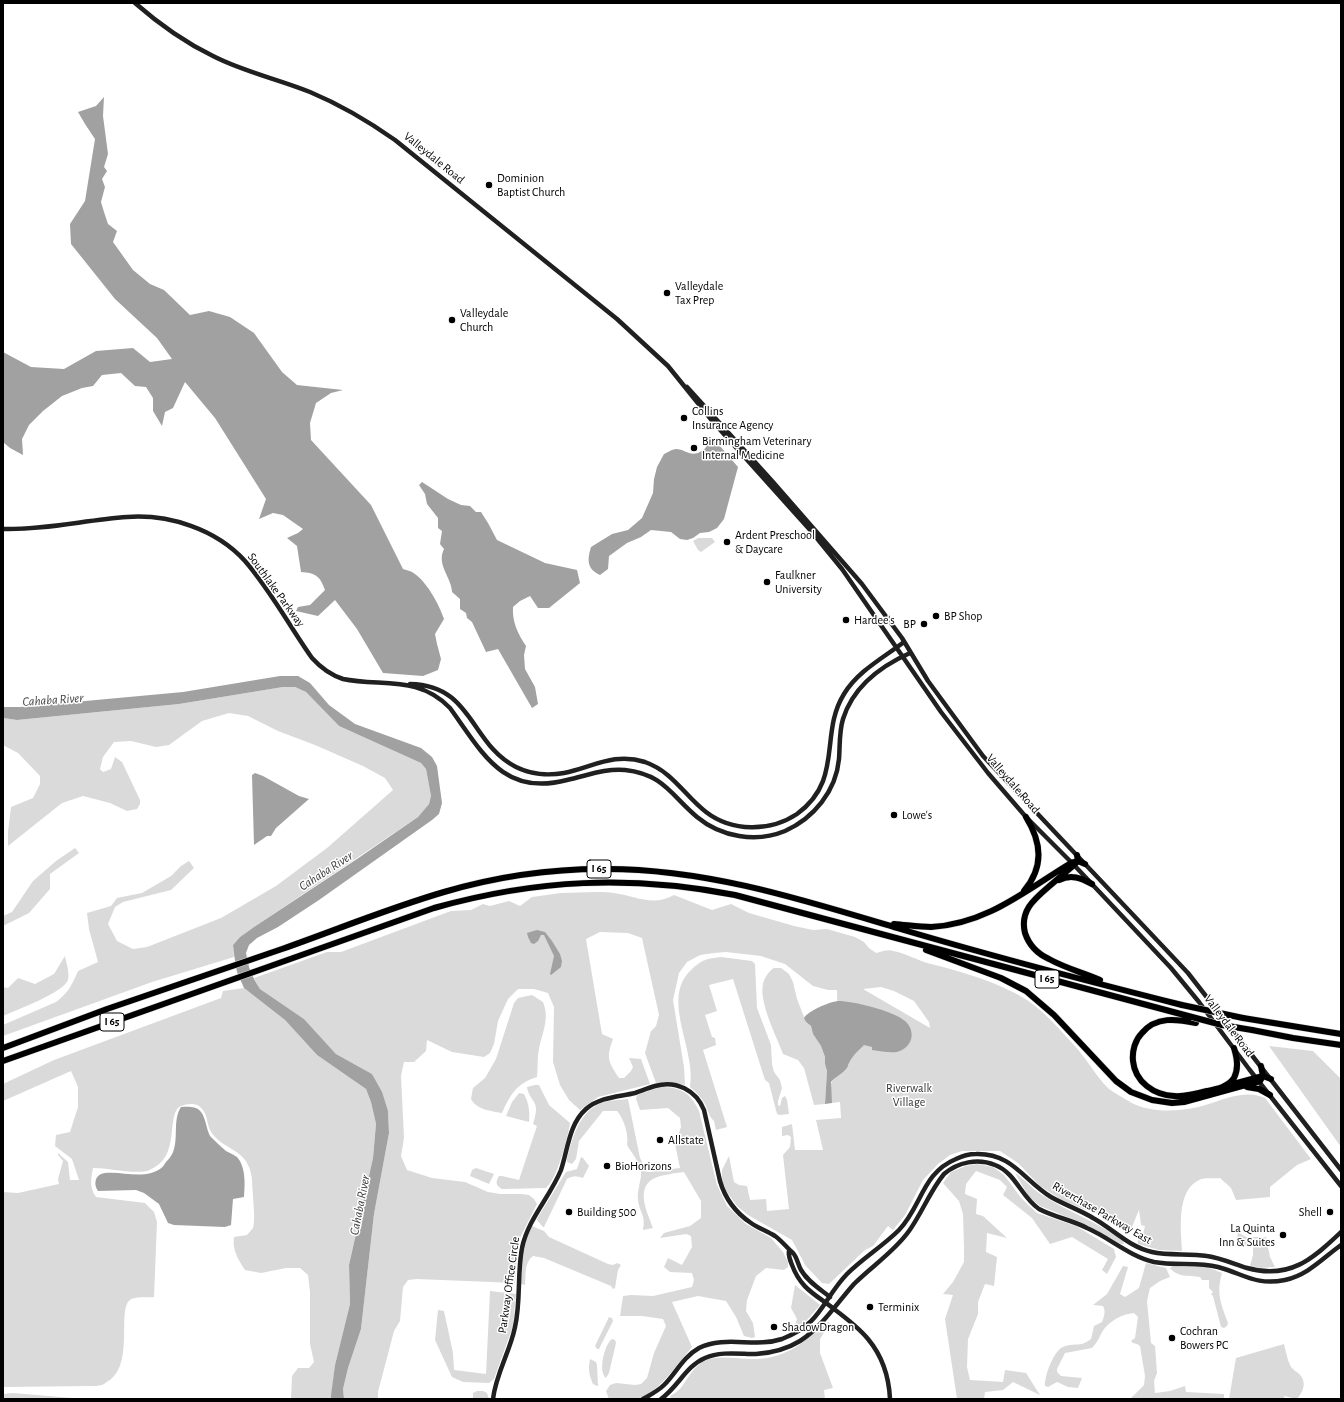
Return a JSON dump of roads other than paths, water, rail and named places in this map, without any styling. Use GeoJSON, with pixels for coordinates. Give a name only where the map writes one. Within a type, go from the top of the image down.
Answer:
{"type":"FeatureCollection","features":[{"type":"Feature","properties":{"kind":"highway"},"geometry":{"type":"LineString","coordinates":[[1022,894],[1033,879],[1039,857],[1038,843],[1026,817]]}},
{"type":"Feature","properties":{"kind":"highway"},"geometry":{"type":"LineString","coordinates":[[881,922],[924,927],[959,923],[994,911],[1075,861],[1085,864]]}},
{"type":"Feature","properties":{"kind":"highway"},"geometry":{"type":"LineString","coordinates":[[1075,861],[1056,881],[1036,897],[1027,908],[1024,919],[1026,936],[1037,951],[1049,959],[1092,976],[1110,986]]}},
{"type":"Feature","properties":{"kind":"highway","name":"I 65"},"geometry":{"type":"LineString","coordinates":[[3,1048],[105,1010],[218,972],[409,903],[468,885],[529,874],[596,869],[662,872],[711,878],[881,922],[894,927],[1182,1005],[1243,1018],[1341,1034]]}},
{"type":"Feature","properties":{"kind":"highway"},"geometry":{"type":"LineString","coordinates":[[1056,881],[1064,878],[1076,877],[1092,884]]}},
{"type":"Feature","properties":{"kind":"highway","name":"I 65"},"geometry":{"type":"LineString","coordinates":[[3,1061],[434,908],[481,896],[542,886],[607,882],[673,885],[735,895],[1193,1020],[1293,1038],[1341,1044]]}},
{"type":"Feature","properties":{"kind":"highway"},"geometry":{"type":"LineString","coordinates":[[902,940],[1001,978],[1026,991],[1038,999],[1054,1015],[1116,1081],[1131,1092],[1141,1096],[1152,1100],[1179,1103],[1245,1086],[1260,1079]]}},
{"type":"Feature","properties":{"kind":"highway"},"geometry":{"type":"LineString","coordinates":[[1193,1020],[1162,1021],[1151,1025],[1137,1040],[1133,1052],[1133,1062],[1138,1076],[1145,1085],[1152,1090],[1170,1096],[1192,1095],[1225,1086],[1260,1079],[1271,1079]]}},
{"type":"Feature","properties":{"kind":"highway"},"geometry":{"type":"LineString","coordinates":[[1225,1086],[1234,1078],[1237,1069],[1238,1061],[1234,1048]]}},
{"type":"Feature","properties":{"kind":"highway"},"geometry":{"type":"LineString","coordinates":[[1260,1079],[1261,1066]]}},
{"type":"Feature","properties":{"kind":"highway"},"geometry":{"type":"LineString","coordinates":[[1245,1086],[1270,1095]]}},
{"type":"Feature","properties":{"kind":"street","name":"Valleydale Road"},"geometry":{"type":"LineString","coordinates":[[135,3],[164,27],[197,48],[257,74],[299,88],[330,101],[374,125],[418,158],[617,319],[661,359],[714,423],[830,554],[864,600],[950,724],[988,773],[1026,817],[1075,861]]}},
{"type":"Feature","properties":{"kind":"street","name":"Valleydale Road"},"geometry":{"type":"LineString","coordinates":[[684,385],[690,389],[750,455],[850,569],[870,594],[904,642],[932,687],[983,756],[1075,861],[1092,884],[1171,968],[1260,1079],[1270,1095],[1341,1186]]}},
{"type":"Feature","properties":{"kind":"street","name":"Southlake Parkway"},"geometry":{"type":"LineString","coordinates":[[3,530],[29,529],[135,516],[157,517],[188,525],[213,536],[244,560],[312,658],[322,668],[335,676],[348,680],[417,684],[434,687],[454,699],[464,708],[490,746],[501,757],[516,767],[533,773],[551,774],[567,772],[607,760],[626,759],[644,762],[670,776],[711,815],[724,822],[738,826],[765,826],[786,820],[797,814],[807,804],[818,791],[829,761],[834,717],[843,694],[862,672],[904,642]]}},
{"type":"Feature","properties":{"kind":"street","name":"Southlake Parkway"},"geometry":{"type":"LineString","coordinates":[[405,684],[428,692],[445,703],[486,758],[500,770],[515,778],[533,783],[547,784],[610,770],[636,772],[658,780],[672,791],[700,819],[712,827],[730,834],[746,837],[780,833],[790,829],[815,811],[826,797],[832,786],[838,764],[843,721],[849,704],[856,693],[869,679],[903,656],[910,653]]}},
{"type":"Feature","properties":{"kind":"street"},"geometry":{"type":"LineString","coordinates":[[822,782],[832,786]]}},
{"type":"Feature","properties":{"kind":"street","name":"Valleydale Road"},"geometry":{"type":"LineString","coordinates":[[1085,864],[1188,973],[1341,1170]]}},
{"type":"Feature","properties":{"kind":"street","name":"Parkway Office Circle"},"geometry":{"type":"LineString","coordinates":[[493,1399],[496,1382],[515,1326],[519,1305],[520,1258],[525,1236],[529,1226],[555,1182],[575,1124],[585,1110],[608,1098],[636,1093],[661,1085],[670,1084],[680,1086],[691,1092],[700,1101],[704,1110],[720,1181],[727,1198],[742,1216],[779,1239],[789,1251],[794,1254],[801,1270],[812,1284],[830,1297]]}},
{"type":"Feature","properties":{"kind":"street","name":"Riverchase Parkway East"},"geometry":{"type":"LineString","coordinates":[[643,1399],[664,1385],[683,1361],[694,1351],[715,1342],[762,1343],[795,1333],[807,1325],[816,1317],[846,1275],[892,1237],[904,1224],[912,1212],[927,1182],[936,1171],[954,1160],[972,1154],[992,1155],[1008,1161],[1053,1198],[1093,1218],[1136,1246],[1150,1252],[1204,1255],[1254,1270],[1276,1271],[1296,1266],[1308,1260],[1322,1250],[1341,1232]]}},
{"type":"Feature","properties":{"kind":"street","name":"Riverchase Parkway East"},"geometry":{"type":"LineString","coordinates":[[661,1399],[673,1389],[694,1364],[704,1358],[717,1354],[767,1352],[788,1347],[801,1341],[834,1308],[855,1283],[904,1238],[944,1174],[953,1168],[969,1162],[986,1162],[1001,1167],[1014,1179],[1030,1202],[1040,1209],[1089,1228],[1130,1253],[1152,1261],[1168,1264],[1210,1266],[1248,1278],[1264,1281],[1277,1281],[1295,1277],[1307,1271],[1341,1245]]}},
{"type":"Feature","properties":{"kind":"street","name":"Parkway Office Circle"},"geometry":{"type":"LineString","coordinates":[[789,1251],[788,1256],[799,1279],[808,1290],[834,1308],[862,1333],[878,1354],[887,1375],[890,1399]]}},
{"type":"Feature","properties":{"kind":"place","name":"Dominion Baptist Church"},"geometry":{"type":"Point","coordinates":[489,185]}},
{"type":"Feature","properties":{"kind":"place","name":"Valleydale Tax Prep"},"geometry":{"type":"Point","coordinates":[667,293]}},
{"type":"Feature","properties":{"kind":"place","name":"Valleydale Church"},"geometry":{"type":"Point","coordinates":[452,320]}},
{"type":"Feature","properties":{"kind":"place","name":"Collins Insurance Agency"},"geometry":{"type":"Point","coordinates":[684,418]}},
{"type":"Feature","properties":{"kind":"place","name":"Birmingham Veterinary Internal Medicine"},"geometry":{"type":"Point","coordinates":[694,448]}},
{"type":"Feature","properties":{"kind":"place","name":"Ardent Preschool & Daycare"},"geometry":{"type":"Point","coordinates":[727,542]}},
{"type":"Feature","properties":{"kind":"place","name":"Faulkner University"},"geometry":{"type":"Point","coordinates":[767,582]}},
{"type":"Feature","properties":{"kind":"place","name":"BP Shop"},"geometry":{"type":"Point","coordinates":[936,616]}},
{"type":"Feature","properties":{"kind":"place","name":"Hardee's"},"geometry":{"type":"Point","coordinates":[846,620]}},
{"type":"Feature","properties":{"kind":"place","name":"BP"},"geometry":{"type":"Point","coordinates":[924,624]}},
{"type":"Feature","properties":{"kind":"place","name":"Lowe's"},"geometry":{"type":"Point","coordinates":[894,815]}},
{"type":"Feature","properties":{"kind":"place","name":"Allstate"},"geometry":{"type":"Point","coordinates":[660,1140]}},
{"type":"Feature","properties":{"kind":"place","name":"BioHorizons"},"geometry":{"type":"Point","coordinates":[607,1166]}},
{"type":"Feature","properties":{"kind":"place","name":"Building 500"},"geometry":{"type":"Point","coordinates":[569,1212]}},
{"type":"Feature","properties":{"kind":"place","name":"Shell"},"geometry":{"type":"Point","coordinates":[1330,1212]}},
{"type":"Feature","properties":{"kind":"place","name":"La Quinta Inn & Suites"},"geometry":{"type":"Point","coordinates":[1283,1235]}},
{"type":"Feature","properties":{"kind":"place","name":"Terminix"},"geometry":{"type":"Point","coordinates":[870,1307]}},
{"type":"Feature","properties":{"kind":"place","name":"ShadowDragon"},"geometry":{"type":"Point","coordinates":[774,1327]}},
{"type":"Feature","properties":{"kind":"place","name":"Cochran Bowers PC"},"geometry":{"type":"Point","coordinates":[1172,1338]}},
{"type":"Feature","properties":{"kind":"water label","name":"Cahaba River"},"geometry":{"type":"Point","coordinates":[53,700]}},
{"type":"Feature","properties":{"kind":"water label","name":"Cahaba River"},"geometry":{"type":"Point","coordinates":[326,871]}},
{"type":"Feature","properties":{"kind":"water label","name":"Cahaba River"},"geometry":{"type":"Point","coordinates":[360,1205]}},
{"type":"Feature","properties":{"kind":"park label","name":"Riverwalk Village"},"geometry":{"type":"Point","coordinates":[909,1095]}}]}
